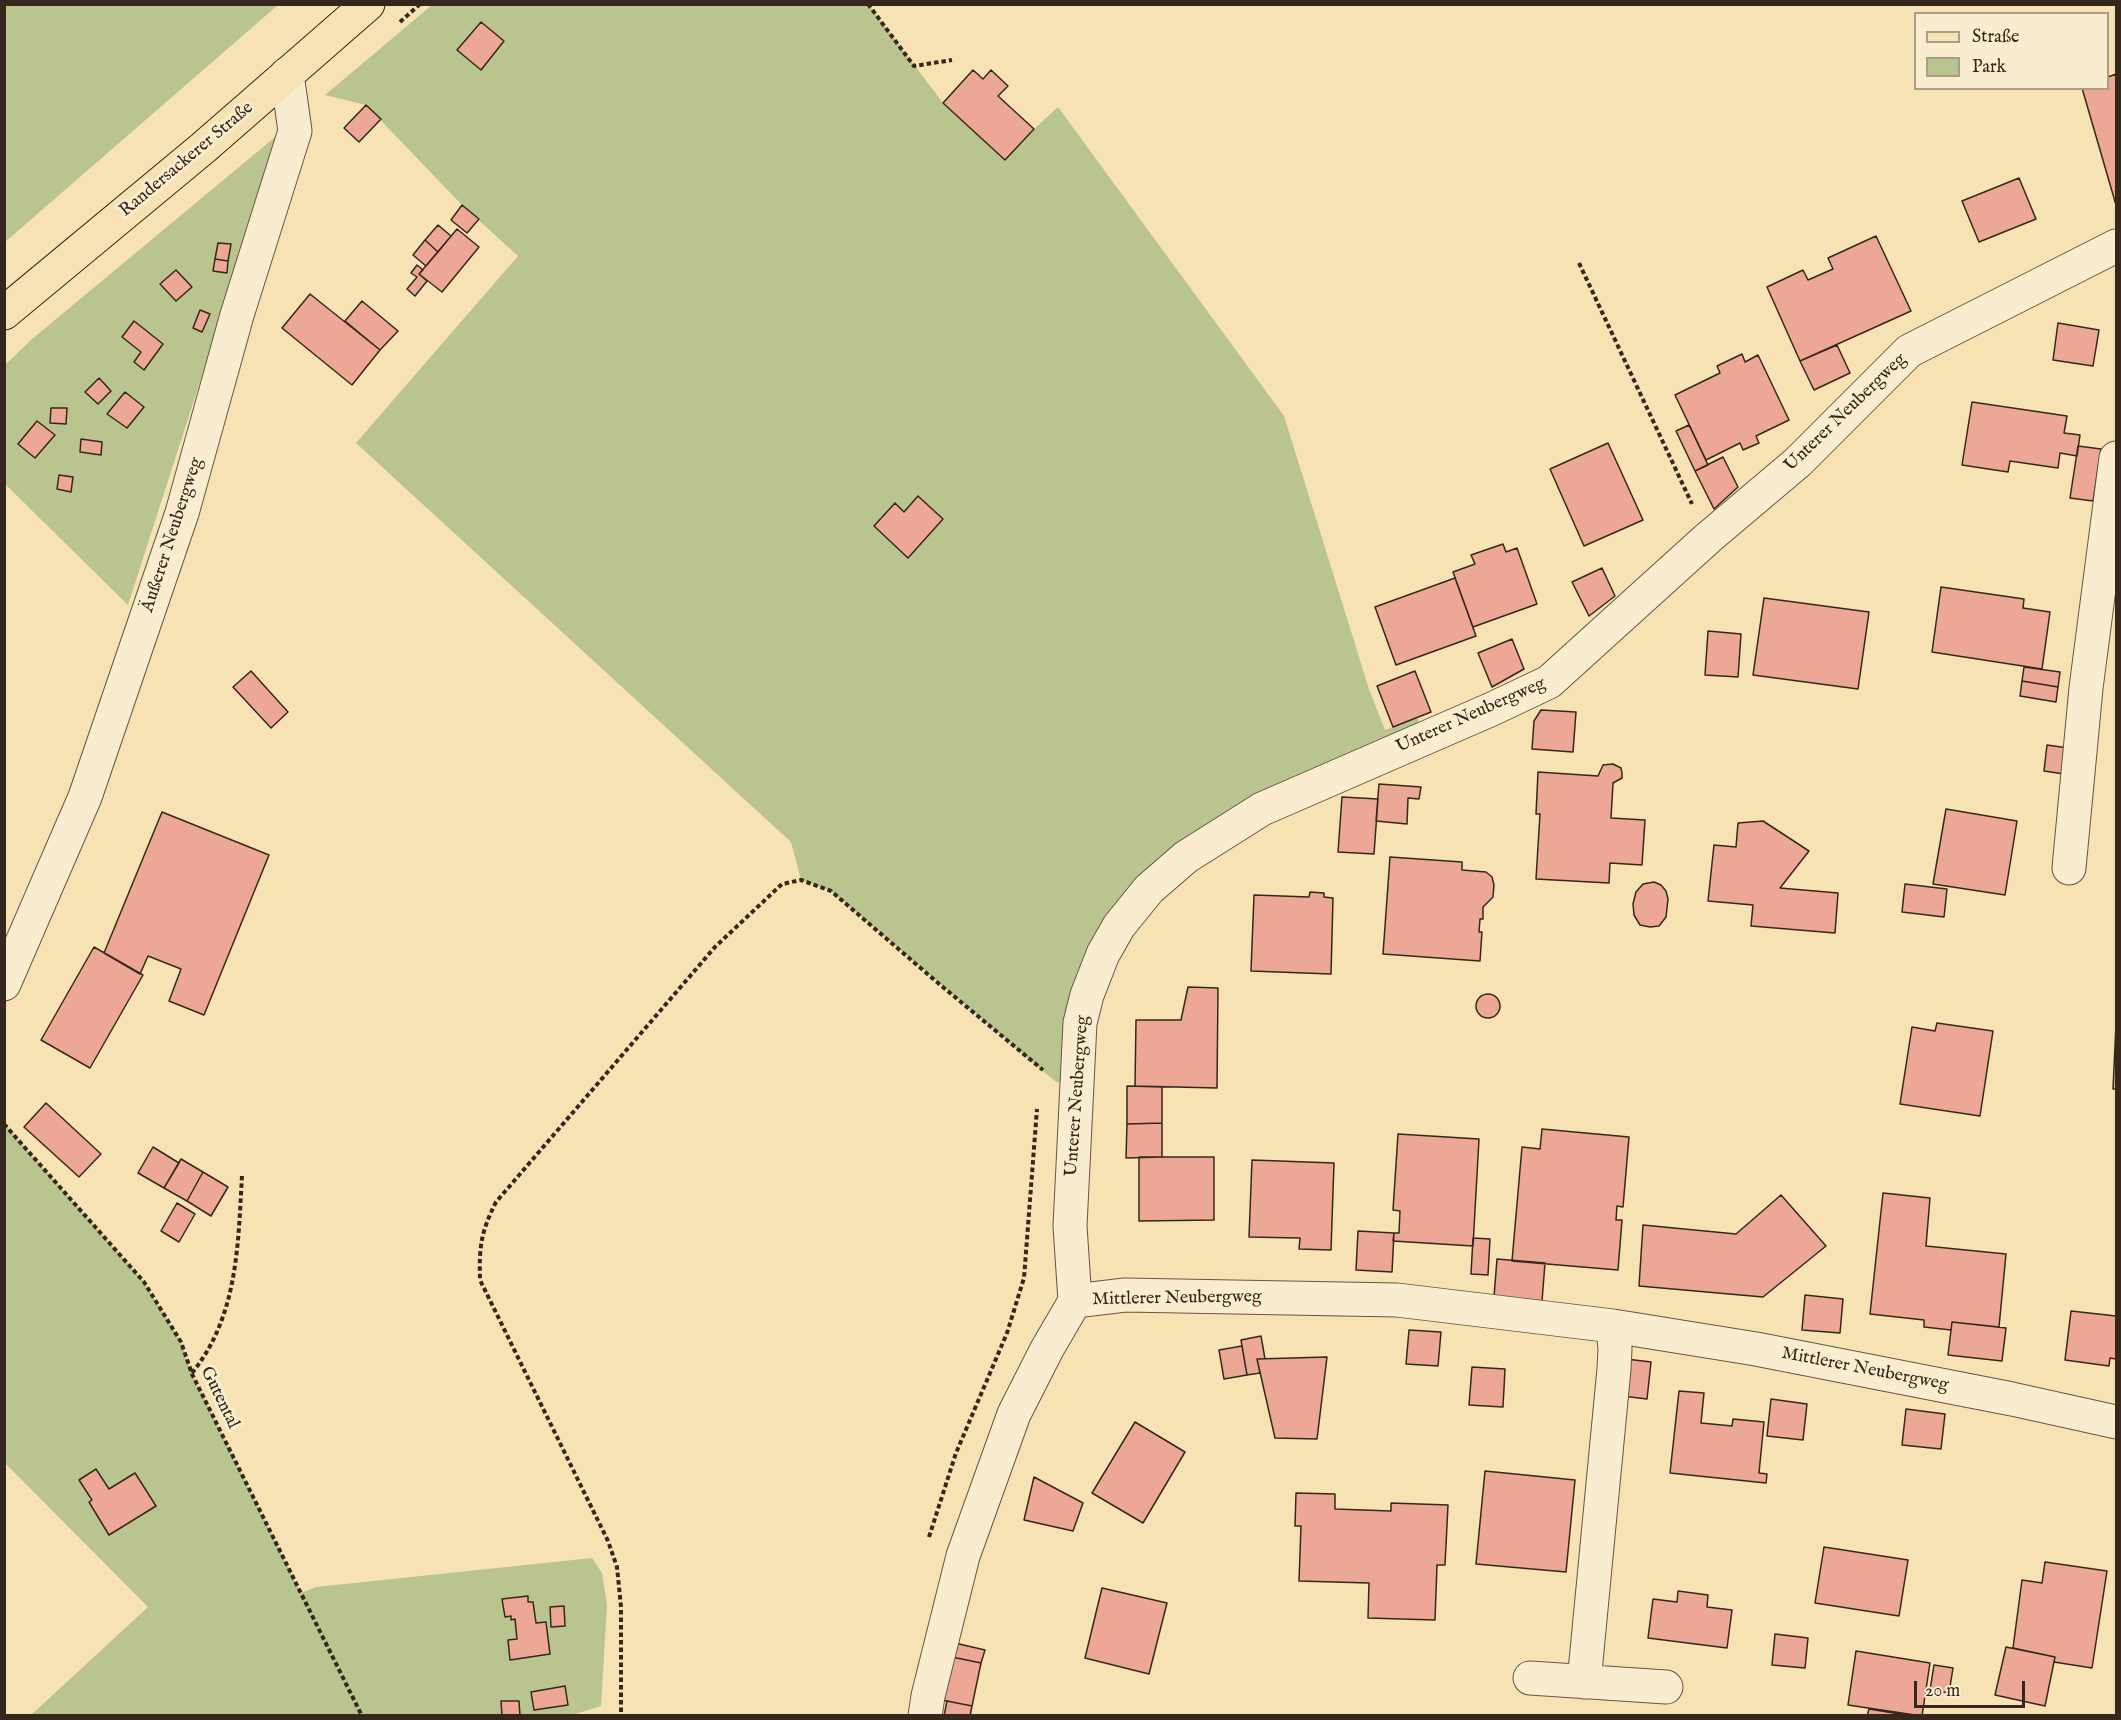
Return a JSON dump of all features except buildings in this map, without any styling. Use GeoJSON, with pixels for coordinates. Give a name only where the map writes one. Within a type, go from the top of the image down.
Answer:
{"type":"FeatureCollection","features":[{"type":"Feature","properties":{"kind":"main road","name":"Randersackerer Straße"},"geometry":{"type":"LineString","coordinates":[[4,313],[203,148],[368,4]]}},
{"type":"Feature","properties":{"kind":"street","name":"Äußerer Neubergweg"},"geometry":{"type":"LineString","coordinates":[[4,984],[85,797],[182,513],[237,315],[296,130],[287,74]]}},
{"type":"Feature","properties":{"kind":"street","name":"Unterer Neubergweg"},"geometry":{"type":"LineString","coordinates":[[1075,1301],[1070,1226],[1080,1023],[1087,995],[1103,954],[1119,926],[1149,890],[1186,858],[1262,808],[1550,682],[1708,538],[1798,462],[1909,351],[2114,253]]}},
{"type":"Feature","properties":{"kind":"street"},"geometry":{"type":"LineString","coordinates":[[2069,868],[2086,688],[2116,458]]}},
{"type":"Feature","properties":{"kind":"street","name":"Mittlerer Neubergweg"},"geometry":{"type":"LineString","coordinates":[[925,1716],[927,1696],[963,1556],[1007,1433],[1014,1414],[1047,1349],[1075,1301],[1125,1296],[1397,1300],[1613,1326],[1756,1349],[2012,1399],[2116,1422]]}},
{"type":"Feature","properties":{"kind":"street"},"geometry":{"type":"LineString","coordinates":[[1584,1682],[1614,1370],[1613,1326]]}},
{"type":"Feature","properties":{"kind":"street"},"geometry":{"type":"LineString","coordinates":[[1530,1677],[1666,1687]]}},
{"type":"Feature","properties":{"kind":"path"},"geometry":{"type":"LineString","coordinates":[[868,4],[914,66],[952,60]]}},
{"type":"Feature","properties":{"kind":"path"},"geometry":{"type":"LineString","coordinates":[[1579,263],[1708,538]]}},
{"type":"Feature","properties":{"kind":"path"},"geometry":{"type":"LineString","coordinates":[[621,1712],[621,1607],[617,1567],[609,1541],[480,1280],[479,1250],[485,1224],[496,1202],[715,947],[782,884],[801,880],[831,891],[1056,1082],[1078,1084]]}},
{"type":"Feature","properties":{"kind":"path"},"geometry":{"type":"LineString","coordinates":[[1039,1079],[1040,1068]]}},
{"type":"Feature","properties":{"kind":"path"},"geometry":{"type":"LineString","coordinates":[[928,1538],[956,1453],[1007,1333],[1024,1278],[1038,1102]]}},
{"type":"Feature","properties":{"kind":"path","name":"Gutental"},"geometry":{"type":"LineString","coordinates":[[4,1124],[144,1282],[181,1342],[192,1374],[362,1716]]}},
{"type":"Feature","properties":{"kind":"path"},"geometry":{"type":"LineString","coordinates":[[192,1374],[207,1355],[233,1284],[238,1255],[242,1176]]}},
{"type":"Feature","properties":{"kind":"green space"},"geometry":{"type":"Polygon","coordinates":[[[5,4],[278,4],[278,5],[5,242],[5,4]]]}},
{"type":"Feature","properties":{"kind":"green space"},"geometry":{"type":"Polygon","coordinates":[[[868,4],[943,103],[1005,160],[1058,107],[1284,416],[1369,689],[1385,730],[1417,717],[1425,738],[1262,809],[1119,926],[1078,1084],[1056,1082],[831,891],[801,880],[791,842],[356,443],[518,256],[462,205],[366,105],[325,95],[432,5],[868,4]],[[481,22],[457,50],[481,69],[504,42],[481,22]],[[919,496],[904,512],[894,504],[874,526],[908,558],[943,519],[919,496]]]}},
{"type":"Feature","properties":{"kind":"green space"},"geometry":{"type":"Polygon","coordinates":[[[280,133],[128,605],[5,484],[4,366],[32,339],[280,133]]]}},
{"type":"Feature","properties":{"kind":"green space"},"geometry":{"type":"Polygon","coordinates":[[[4,1124],[144,1282],[181,1342],[192,1374],[301,1593],[316,1587],[592,1558],[602,1573],[607,1605],[601,1706],[569,1716],[31,1715],[148,1607],[5,1463],[4,1124]]]}}]}
